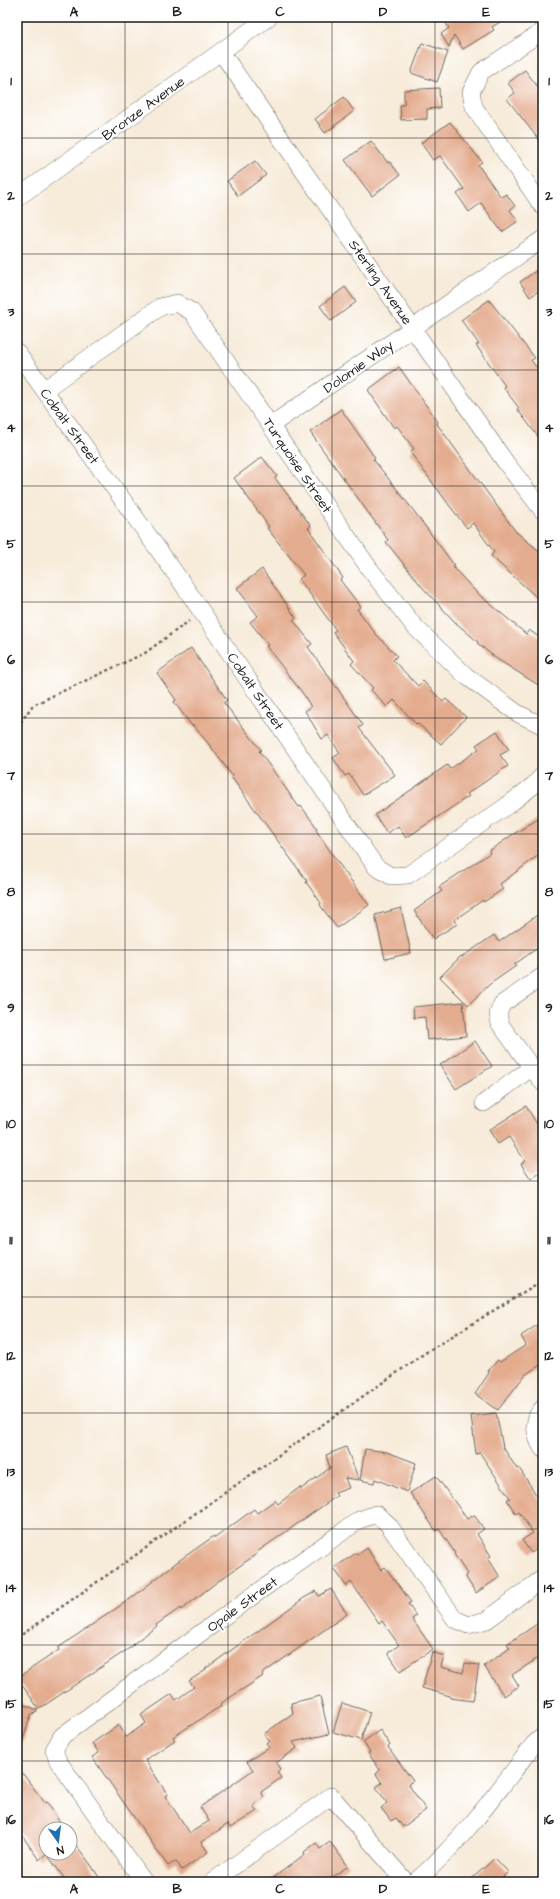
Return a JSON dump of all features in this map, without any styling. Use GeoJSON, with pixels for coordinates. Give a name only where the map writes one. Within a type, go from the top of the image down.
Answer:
{"type":"FeatureCollection","features":[{"type":"Feature","properties":{"kind":"street","name":"Bronze Avenue"},"geometry":{"type":"LineString","coordinates":[[17,198],[269,17]]}},
{"type":"Feature","properties":{"kind":"street"},"geometry":{"type":"LineString","coordinates":[[543,31],[481,72],[471,92],[474,107],[543,207]]}},
{"type":"Feature","properties":{"kind":"street","name":"Sterling Avenue"},"geometry":{"type":"LineString","coordinates":[[220,52],[506,463],[543,511]]}},
{"type":"Feature","properties":{"kind":"street","name":"Dolomie Way"},"geometry":{"type":"LineString","coordinates":[[271,425],[543,239]]}},
{"type":"Feature","properties":{"kind":"street","name":"Turquoise Street"},"geometry":{"type":"LineString","coordinates":[[44,390],[160,307],[177,303],[192,312],[369,568],[415,627],[465,675],[517,713],[543,726]]}},
{"type":"Feature","properties":{"kind":"street","name":"Cobalt Street"},"geometry":{"type":"LineString","coordinates":[[17,352],[201,612],[376,867],[391,876],[408,875],[513,801],[534,785],[543,775]]}},
{"type":"Feature","properties":{"kind":"street"},"geometry":{"type":"LineString","coordinates":[[543,976],[502,1004],[498,1014],[500,1024],[543,1083]]}},
{"type":"Feature","properties":{"kind":"street"},"geometry":{"type":"LineString","coordinates":[[484,1103],[531,1068]]}},
{"type":"Feature","properties":{"kind":"street"},"geometry":{"type":"LineString","coordinates":[[543,1408],[539,1412],[535,1426],[539,1443],[543,1450]]}},
{"type":"Feature","properties":{"kind":"street","name":"Opale Street"},"geometry":{"type":"LineString","coordinates":[[144,1882],[58,1761],[54,1750],[62,1736],[198,1635],[359,1520],[376,1514],[388,1524],[455,1619],[468,1626],[487,1620],[543,1578]]}},
{"type":"Feature","properties":{"kind":"street"},"geometry":{"type":"LineString","coordinates":[[415,1882],[438,1862],[471,1827],[534,1744],[543,1736]]}},
{"type":"Feature","properties":{"kind":"street"},"geometry":{"type":"LineString","coordinates":[[212,1882],[331,1796],[406,1882]]}},
{"type":"Feature","properties":{"kind":"path"},"geometry":{"type":"LineString","coordinates":[[17,727],[33,705],[145,653],[201,612]]}},
{"type":"Feature","properties":{"kind":"path"},"geometry":{"type":"LineString","coordinates":[[17,1638],[425,1353],[543,1280]]}},
{"type":"Feature","properties":{"kind":"building"},"geometry":{"type":"Polygon","coordinates":[[[452,17],[508,17],[492,27],[494,30],[463,49],[454,35],[449,47],[441,34],[449,28],[445,21],[452,17]]]}},
{"type":"Feature","properties":{"kind":"building"},"geometry":{"type":"Polygon","coordinates":[[[422,43],[448,52],[437,82],[411,73],[422,43]]]}},
{"type":"Feature","properties":{"kind":"building"},"geometry":{"type":"Polygon","coordinates":[[[525,70],[543,94],[543,145],[507,99],[515,93],[508,83],[525,70]]]}},
{"type":"Feature","properties":{"kind":"building"},"geometry":{"type":"Polygon","coordinates":[[[439,88],[440,108],[427,109],[427,119],[401,120],[400,105],[404,105],[404,90],[439,88]]]}},
{"type":"Feature","properties":{"kind":"building"},"geometry":{"type":"Polygon","coordinates":[[[344,97],[354,111],[325,133],[315,119],[344,97]]]}},
{"type":"Feature","properties":{"kind":"building"},"geometry":{"type":"Polygon","coordinates":[[[450,122],[482,162],[478,165],[501,197],[506,194],[515,206],[510,210],[518,221],[502,232],[481,203],[469,212],[457,194],[464,189],[440,156],[433,160],[421,143],[450,122]]]}},
{"type":"Feature","properties":{"kind":"building"},"geometry":{"type":"Polygon","coordinates":[[[371,141],[388,163],[390,162],[400,175],[372,196],[345,160],[371,141]]]}},
{"type":"Feature","properties":{"kind":"building"},"geometry":{"type":"Polygon","coordinates":[[[255,161],[266,175],[238,196],[227,181],[255,161]]]}},
{"type":"Feature","properties":{"kind":"building"},"geometry":{"type":"Polygon","coordinates":[[[543,266],[543,288],[530,297],[520,282],[543,266]]]}},
{"type":"Feature","properties":{"kind":"building"},"geometry":{"type":"Polygon","coordinates":[[[345,287],[356,302],[331,321],[320,306],[345,287]]]}},
{"type":"Feature","properties":{"kind":"building"},"geometry":{"type":"Polygon","coordinates":[[[489,300],[535,358],[531,360],[543,376],[543,443],[517,409],[519,408],[503,387],[505,386],[476,345],[479,344],[461,320],[489,300]]]}},
{"type":"Feature","properties":{"kind":"building"},"geometry":{"type":"Polygon","coordinates":[[[399,367],[438,422],[437,424],[516,532],[543,554],[543,603],[491,556],[494,552],[473,523],[467,528],[410,452],[414,449],[397,426],[394,428],[368,390],[399,367]]]}},
{"type":"Feature","properties":{"kind":"building"},"geometry":{"type":"Polygon","coordinates":[[[341,409],[375,458],[373,459],[454,565],[452,566],[476,592],[526,634],[529,630],[543,640],[543,688],[497,659],[477,643],[478,642],[455,622],[423,588],[386,542],[388,540],[310,432],[341,409]]]}},
{"type":"Feature","properties":{"kind":"building"},"geometry":{"type":"Polygon","coordinates":[[[262,457],[277,476],[275,478],[311,526],[308,528],[343,578],[340,580],[361,607],[357,609],[375,633],[397,656],[393,660],[418,686],[423,681],[443,702],[446,699],[466,717],[441,744],[417,723],[416,724],[394,700],[387,707],[371,690],[373,688],[351,664],[354,661],[333,632],[336,630],[299,579],[304,575],[267,528],[269,527],[234,478],[262,457]]]}},
{"type":"Feature","properties":{"kind":"building"},"geometry":{"type":"Polygon","coordinates":[[[262,569],[296,618],[293,620],[312,644],[308,647],[363,725],[359,728],[395,775],[363,795],[349,774],[345,776],[333,758],[340,753],[328,735],[322,739],[305,711],[311,707],[304,695],[266,646],[268,645],[250,622],[258,616],[237,588],[262,569]]]}},
{"type":"Feature","properties":{"kind":"building"},"geometry":{"type":"Polygon","coordinates":[[[191,648],[227,700],[224,703],[261,750],[259,751],[299,807],[301,806],[317,828],[316,830],[334,857],[369,905],[337,928],[320,905],[321,903],[306,882],[307,881],[232,778],[233,777],[211,747],[193,725],[192,726],[174,702],[176,700],[157,673],[191,648]]]}},
{"type":"Feature","properties":{"kind":"building"},"geometry":{"type":"Polygon","coordinates":[[[497,731],[509,750],[500,755],[508,766],[467,794],[469,796],[406,838],[398,826],[387,833],[375,815],[447,765],[450,769],[479,749],[476,745],[497,731]]]}},
{"type":"Feature","properties":{"kind":"building"},"geometry":{"type":"Polygon","coordinates":[[[543,816],[543,852],[500,884],[503,889],[484,902],[483,900],[454,920],[457,924],[433,939],[414,911],[442,891],[439,887],[490,853],[489,851],[512,835],[543,816]]]}},
{"type":"Feature","properties":{"kind":"building"},"geometry":{"type":"Polygon","coordinates":[[[401,908],[411,953],[385,959],[375,915],[401,908]]]}},
{"type":"Feature","properties":{"kind":"building"},"geometry":{"type":"Polygon","coordinates":[[[543,911],[543,944],[515,964],[516,966],[490,984],[468,1005],[440,977],[461,956],[462,957],[494,935],[499,942],[543,911]]]}},
{"type":"Feature","properties":{"kind":"building"},"geometry":{"type":"Polygon","coordinates":[[[463,1002],[466,1036],[427,1040],[425,1017],[414,1018],[413,1007],[463,1002]]]}},
{"type":"Feature","properties":{"kind":"building"},"geometry":{"type":"Polygon","coordinates":[[[475,1041],[492,1066],[456,1089],[440,1065],[475,1041]]]}},
{"type":"Feature","properties":{"kind":"building"},"geometry":{"type":"Polygon","coordinates":[[[526,1106],[543,1134],[543,1171],[531,1179],[521,1164],[525,1161],[509,1137],[498,1144],[489,1130],[526,1106]]]}},
{"type":"Feature","properties":{"kind":"building"},"geometry":{"type":"Polygon","coordinates":[[[543,1321],[543,1363],[525,1375],[498,1410],[475,1394],[489,1373],[488,1371],[498,1360],[500,1362],[526,1345],[521,1336],[543,1321]]]}},
{"type":"Feature","properties":{"kind":"building"},"geometry":{"type":"Polygon","coordinates":[[[496,1413],[503,1447],[517,1469],[519,1468],[543,1506],[543,1548],[542,1546],[531,1553],[522,1540],[533,1533],[519,1512],[516,1514],[507,1500],[510,1498],[480,1453],[476,1454],[471,1416],[496,1413]]]}},
{"type":"Feature","properties":{"kind":"building"},"geometry":{"type":"Polygon","coordinates":[[[346,1447],[359,1480],[345,1478],[349,1488],[335,1493],[337,1496],[257,1552],[258,1553],[181,1610],[180,1608],[156,1625],[157,1626],[133,1644],[134,1645],[39,1709],[17,1678],[59,1650],[58,1648],[133,1597],[177,1562],[214,1536],[215,1538],[254,1509],[257,1513],[275,1500],[278,1504],[300,1487],[301,1489],[330,1468],[326,1455],[346,1447]]]}},
{"type":"Feature","properties":{"kind":"building"},"geometry":{"type":"Polygon","coordinates":[[[365,1449],[387,1452],[416,1463],[407,1492],[375,1479],[374,1483],[360,1480],[365,1449]]]}},
{"type":"Feature","properties":{"kind":"building"},"geometry":{"type":"Polygon","coordinates":[[[436,1476],[467,1519],[474,1515],[484,1529],[477,1534],[491,1556],[488,1558],[500,1577],[476,1593],[465,1576],[467,1574],[454,1554],[455,1553],[439,1529],[436,1531],[410,1493],[436,1476]]]}},
{"type":"Feature","properties":{"kind":"building"},"geometry":{"type":"Polygon","coordinates":[[[367,1548],[381,1570],[385,1567],[411,1602],[408,1604],[416,1616],[412,1619],[433,1649],[400,1671],[388,1653],[399,1645],[382,1621],[379,1623],[351,1582],[346,1586],[334,1568],[356,1553],[357,1555],[367,1548]]]}},
{"type":"Feature","properties":{"kind":"building"},"geometry":{"type":"Polygon","coordinates":[[[331,1589],[347,1614],[262,1674],[263,1676],[220,1704],[221,1706],[173,1737],[175,1740],[145,1760],[168,1795],[165,1796],[190,1833],[209,1821],[200,1807],[253,1770],[247,1762],[269,1747],[266,1743],[270,1741],[264,1734],[293,1713],[291,1703],[320,1696],[329,1734],[293,1742],[297,1748],[276,1763],[280,1769],[277,1772],[281,1778],[261,1792],[264,1797],[253,1806],[257,1811],[230,1828],[228,1824],[201,1842],[208,1852],[182,1870],[176,1861],[168,1866],[92,1757],[99,1753],[92,1743],[119,1725],[126,1737],[146,1723],[141,1715],[172,1694],[176,1700],[194,1687],[189,1681],[304,1598],[316,1591],[319,1596],[331,1589]]]}},
{"type":"Feature","properties":{"kind":"building"},"geometry":{"type":"Polygon","coordinates":[[[543,1620],[543,1655],[512,1675],[519,1686],[504,1696],[484,1666],[510,1648],[507,1644],[543,1620]]]}},
{"type":"Feature","properties":{"kind":"building"},"geometry":{"type":"Polygon","coordinates":[[[432,1652],[444,1656],[441,1667],[463,1673],[465,1663],[479,1665],[473,1701],[450,1698],[450,1696],[422,1688],[432,1652]]]}},
{"type":"Feature","properties":{"kind":"building"},"geometry":{"type":"Polygon","coordinates":[[[17,1702],[38,1710],[31,1715],[19,1751],[17,1751],[17,1702]]]}},
{"type":"Feature","properties":{"kind":"building"},"geometry":{"type":"Polygon","coordinates":[[[342,1703],[370,1712],[361,1740],[333,1732],[342,1703]]]}},
{"type":"Feature","properties":{"kind":"building"},"geometry":{"type":"Polygon","coordinates":[[[380,1730],[390,1745],[388,1747],[413,1781],[408,1784],[426,1810],[403,1827],[396,1818],[391,1821],[381,1808],[387,1803],[376,1787],[382,1783],[376,1774],[380,1770],[368,1753],[370,1752],[363,1742],[380,1730]]]}},
{"type":"Feature","properties":{"kind":"building"},"geometry":{"type":"Polygon","coordinates":[[[17,1766],[45,1803],[47,1802],[59,1821],[38,1821],[38,1859],[17,1828],[17,1766]]]}},
{"type":"Feature","properties":{"kind":"building"},"geometry":{"type":"Polygon","coordinates":[[[330,1842],[348,1866],[326,1882],[268,1882],[305,1854],[304,1852],[316,1843],[320,1849],[330,1842]]]}},
{"type":"Feature","properties":{"kind":"building"},"geometry":{"type":"Polygon","coordinates":[[[78,1848],[102,1882],[67,1882],[52,1861],[78,1861],[78,1848]]]}},
{"type":"Feature","properties":{"kind":"building"},"geometry":{"type":"Polygon","coordinates":[[[495,1858],[508,1872],[498,1882],[468,1882],[495,1858]]]}}]}
